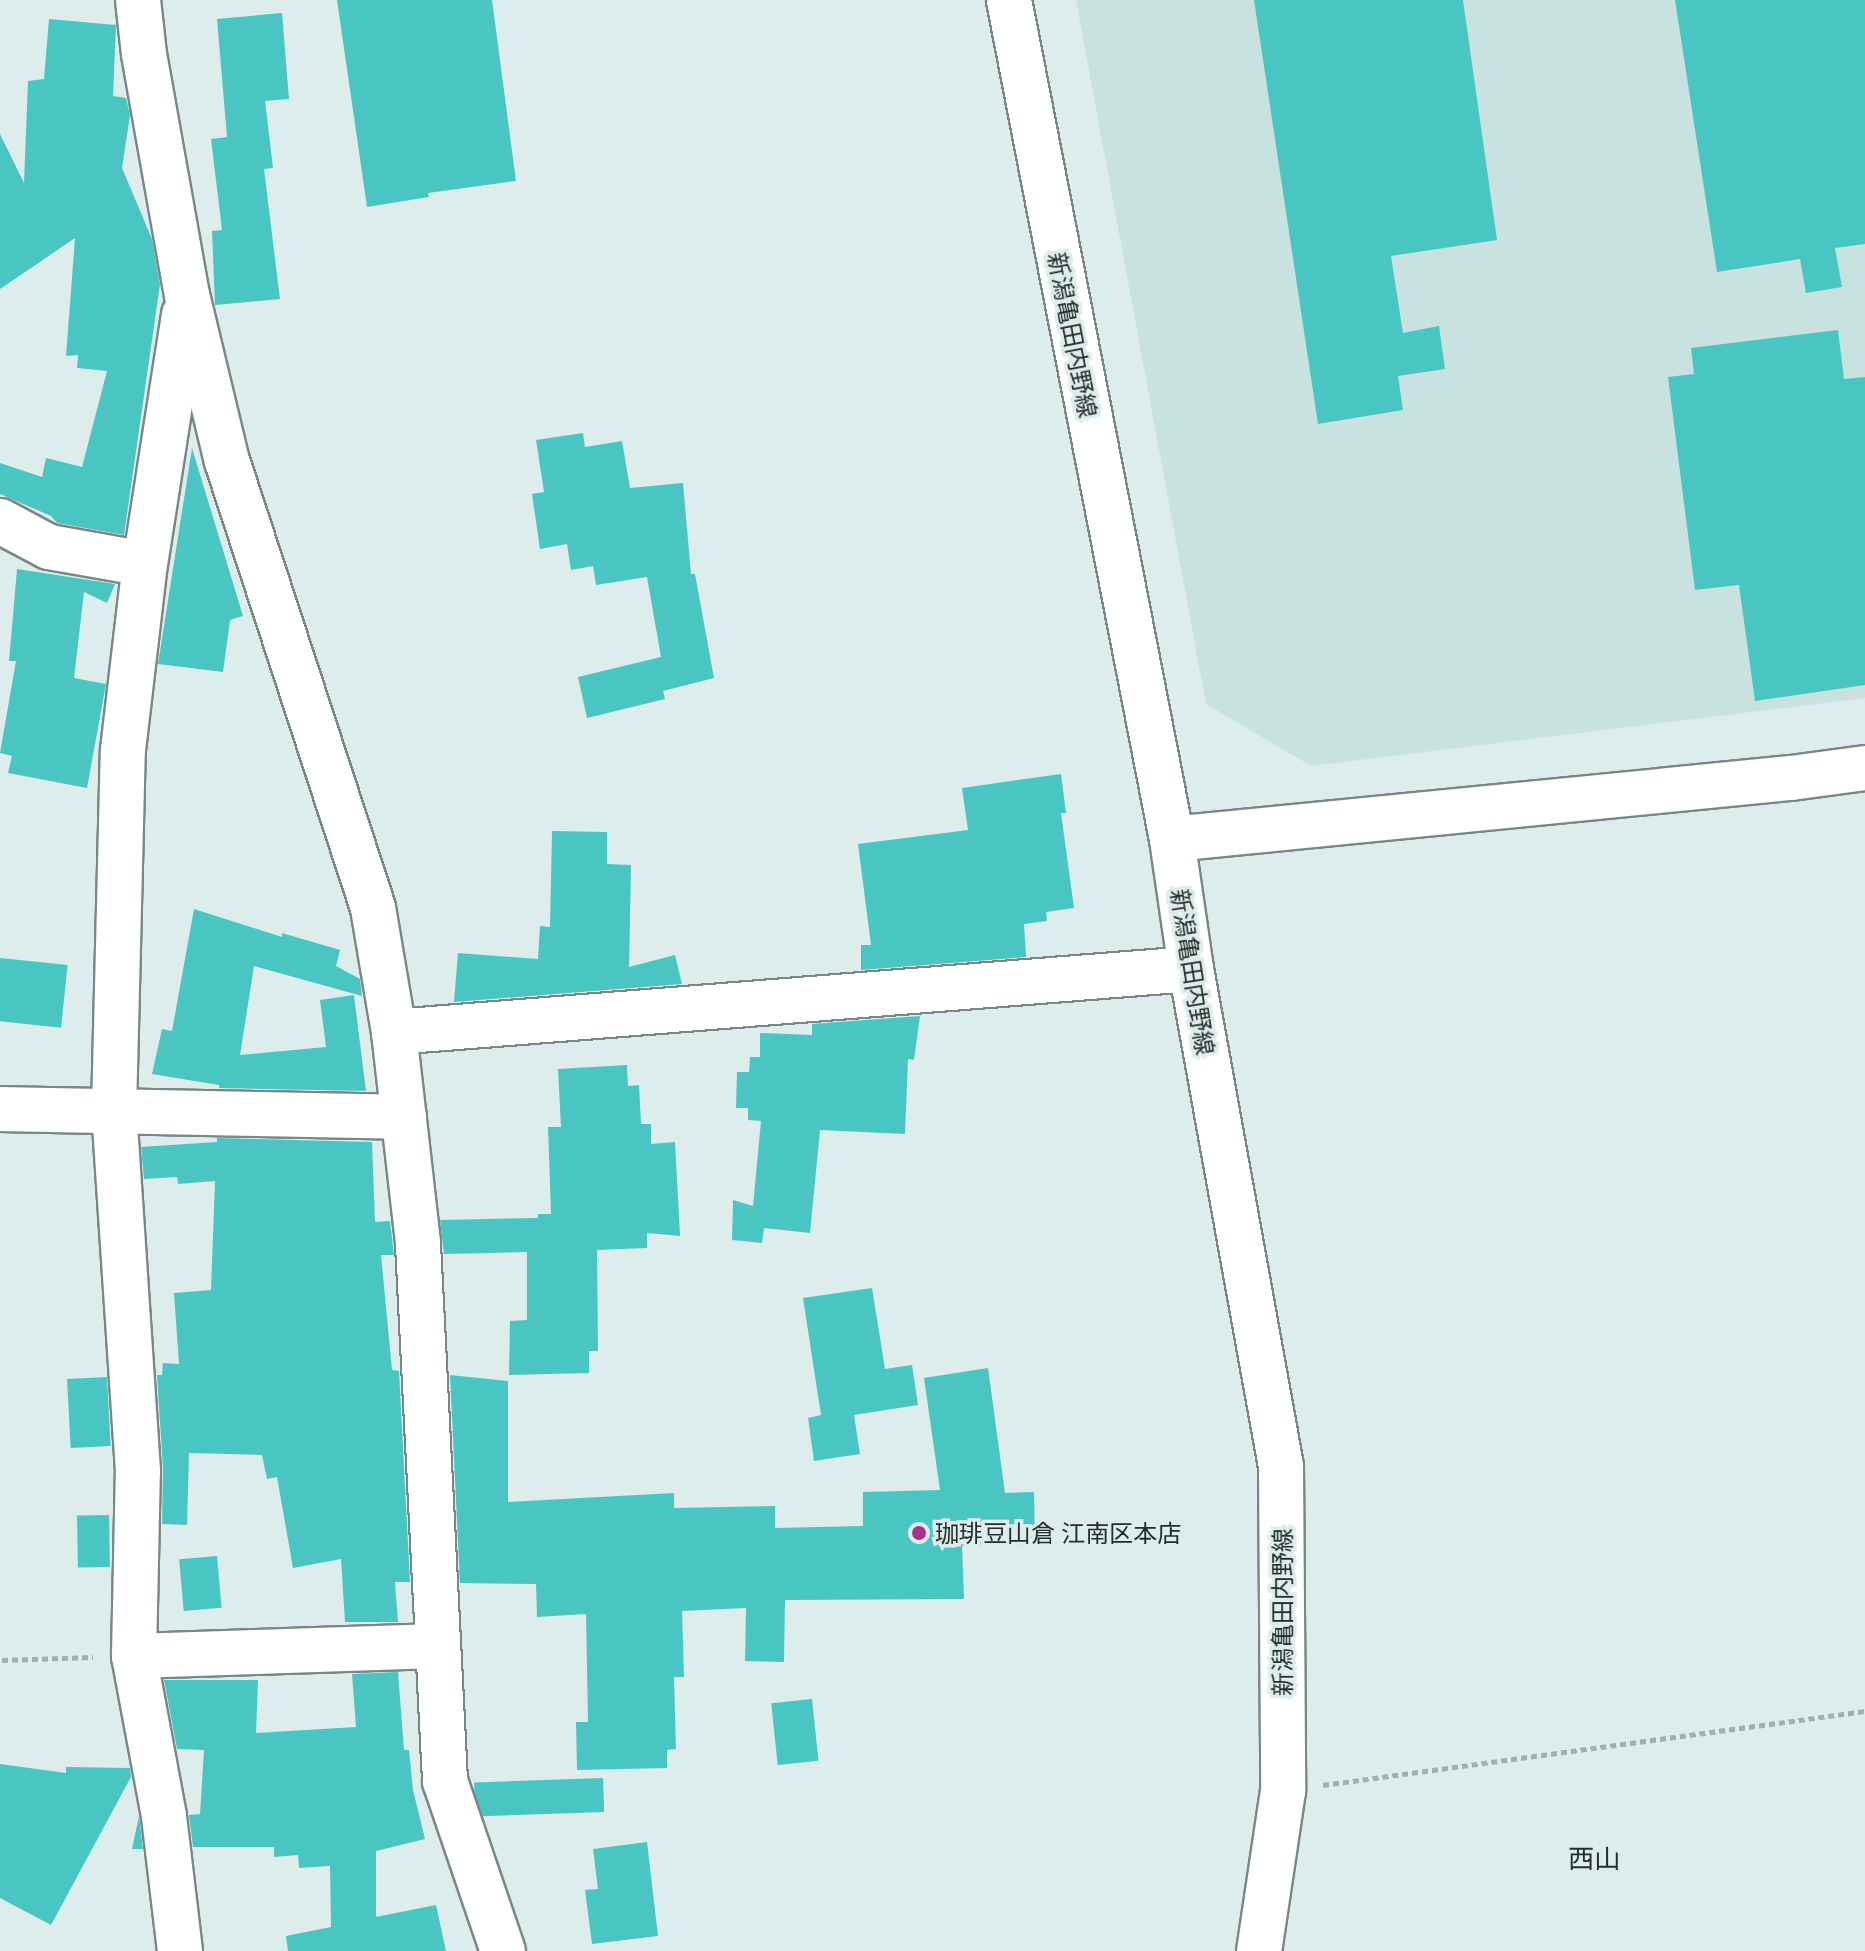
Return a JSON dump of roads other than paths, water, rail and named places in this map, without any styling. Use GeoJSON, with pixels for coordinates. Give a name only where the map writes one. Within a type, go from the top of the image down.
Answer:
{"type":"FeatureCollection","features":[{"type":"Feature","properties":{"kind":"street"},"geometry":{"type":"LineString","coordinates":[[138,0],[144,54],[187,295],[227,461],[373,908],[394,1032],[418,1244],[445,1781],[503,1951]]}},
{"type":"Feature","properties":{"kind":"street","name":"新潟亀田内野線"},"geometry":{"type":"LineString","coordinates":[[1009,0],[1172,839],[1191,969],[1281,1466],[1283,1791],[1259,1951]]}},
{"type":"Feature","properties":{"kind":"street"},"geometry":{"type":"LineString","coordinates":[[180,1951],[164,1816],[134,1656],[138,1471],[114,1111],[123,750],[145,564],[187,295]]}},
{"type":"Feature","properties":{"kind":"street"},"geometry":{"type":"LineString","coordinates":[[0,521],[49,547],[145,564]]}},
{"type":"Feature","properties":{"kind":"street"},"geometry":{"type":"LineString","coordinates":[[1172,839],[1791,778],[1865,768]]}},
{"type":"Feature","properties":{"kind":"street"},"geometry":{"type":"LineString","coordinates":[[394,1032],[1191,969]]}},
{"type":"Feature","properties":{"kind":"street"},"geometry":{"type":"LineString","coordinates":[[0,1109],[404,1117]]}},
{"type":"Feature","properties":{"kind":"street"},"geometry":{"type":"LineString","coordinates":[[134,1656],[438,1646]]}},
{"type":"Feature","properties":{"kind":"place","name":"珈琲豆山倉 江南区本店"},"geometry":{"type":"Point","coordinates":[919,1533]}},
{"type":"Feature","properties":{"kind":"district","name":"西山"},"geometry":{"type":"Point","coordinates":[1594,1859]}}]}
